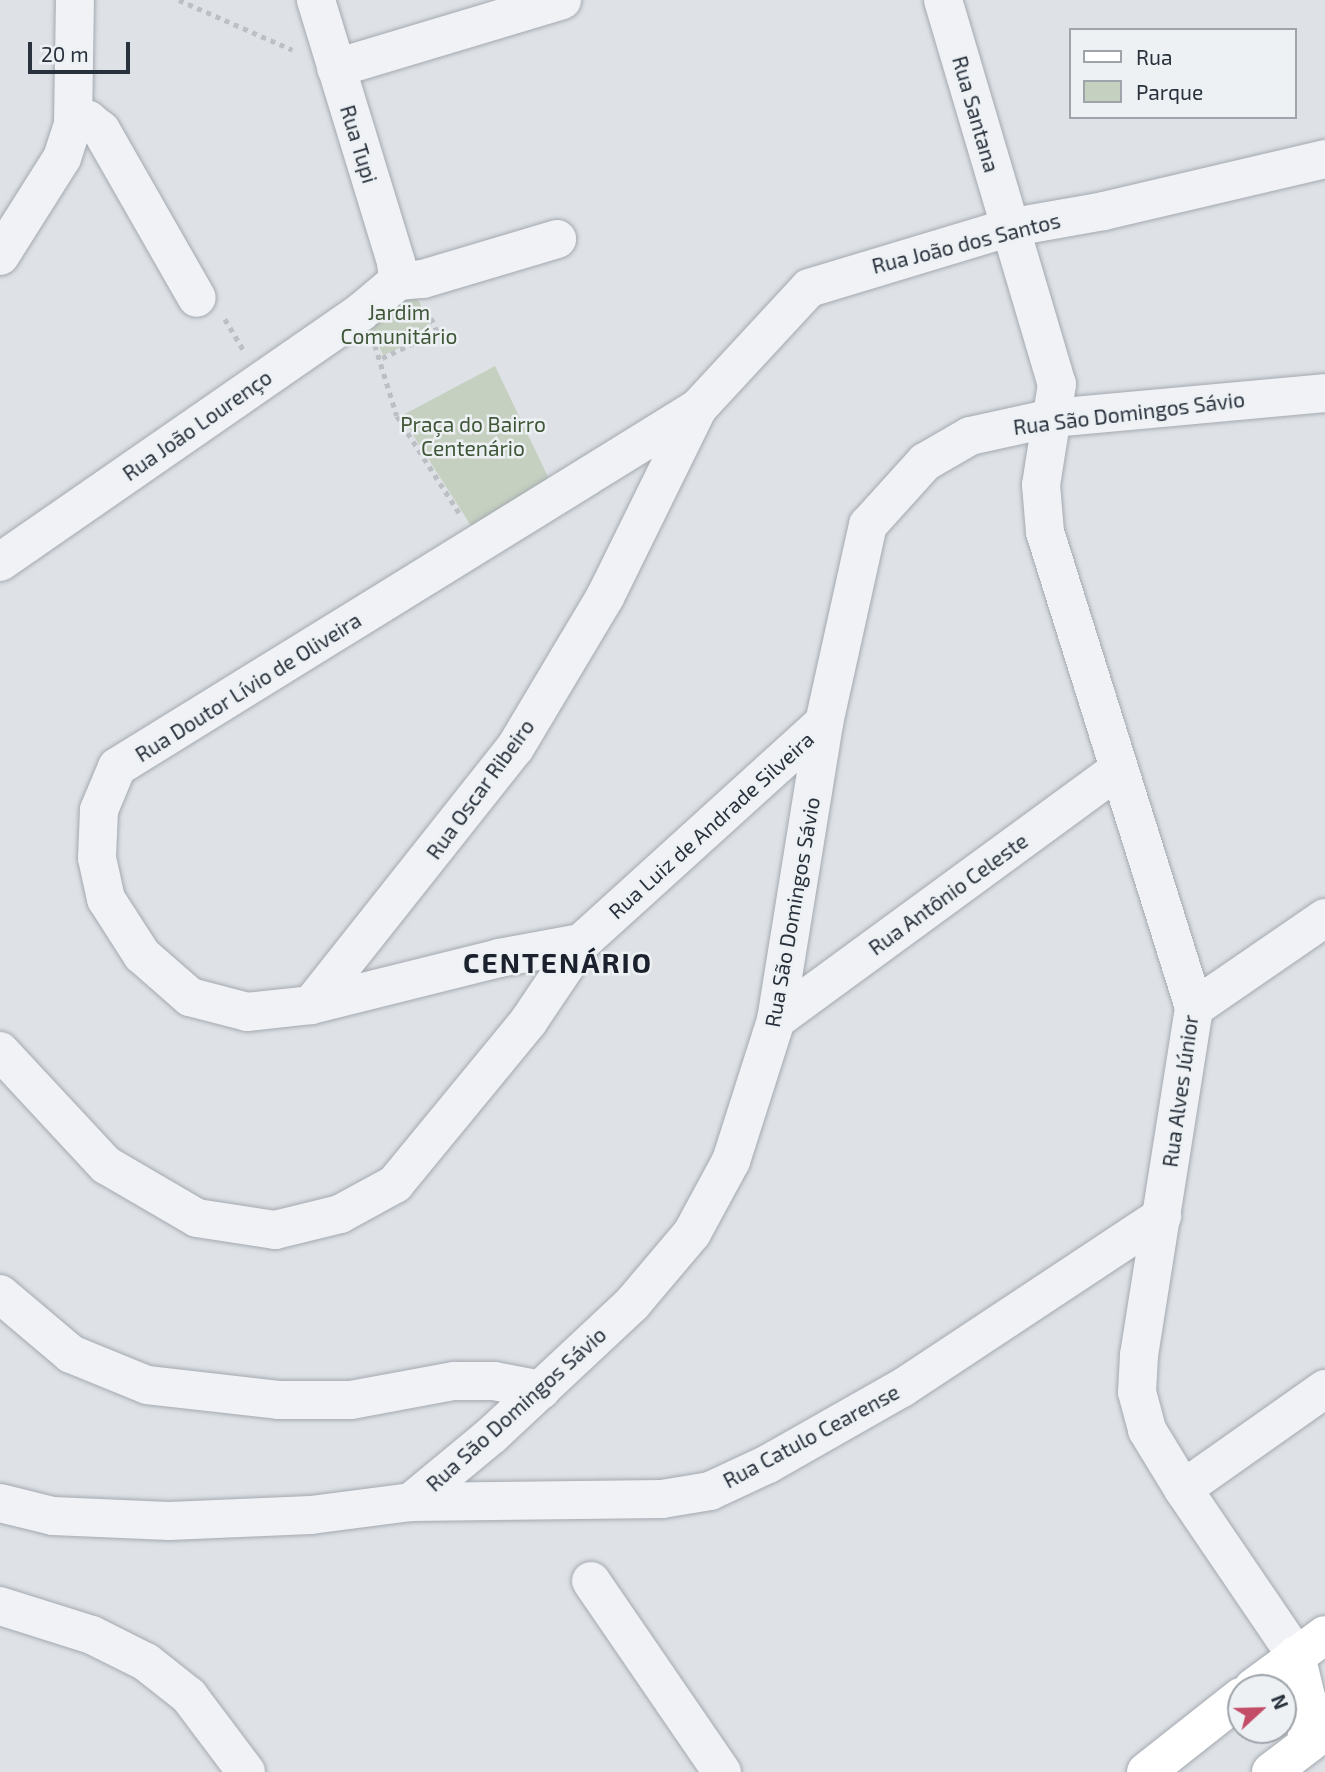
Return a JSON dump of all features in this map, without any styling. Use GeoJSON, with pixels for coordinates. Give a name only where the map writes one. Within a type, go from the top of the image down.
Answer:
{"type":"FeatureCollection","features":[{"type":"Feature","properties":{"kind":"main road"},"geometry":{"type":"LineString","coordinates":[[1272,1674],[1310,1645]]}},
{"type":"Feature","properties":{"kind":"main road"},"geometry":{"type":"LineString","coordinates":[[1271,1772],[1316,1737],[1306,1697],[1310,1645]]}},
{"type":"Feature","properties":{"kind":"main road"},"geometry":{"type":"LineString","coordinates":[[1146,1772],[1227,1709]]}},
{"type":"Feature","properties":{"kind":"street"},"geometry":{"type":"LineString","coordinates":[[0,256],[62,158],[73,124],[75,0]]}},
{"type":"Feature","properties":{"kind":"street","name":"Rua Tupi"},"geometry":{"type":"LineString","coordinates":[[316,0],[396,262],[395,284]]}},
{"type":"Feature","properties":{"kind":"street"},"geometry":{"type":"LineString","coordinates":[[336,68],[562,0]]}},
{"type":"Feature","properties":{"kind":"street","name":"Rua Santana"},"geometry":{"type":"LineString","coordinates":[[943,0],[1008,228],[1057,384],[1052,418]]}},
{"type":"Feature","properties":{"kind":"street"},"geometry":{"type":"LineString","coordinates":[[73,124],[88,120],[102,130],[197,298]]}},
{"type":"Feature","properties":{"kind":"street","name":"Rua João dos Santos"},"geometry":{"type":"LineString","coordinates":[[698,408],[808,288],[1008,228],[1104,211],[1325,159]]}},
{"type":"Feature","properties":{"kind":"street"},"geometry":{"type":"LineString","coordinates":[[395,284],[423,279],[557,239]]}},
{"type":"Feature","properties":{"kind":"street","name":"Rua João Lourenço"},"geometry":{"type":"LineString","coordinates":[[5,549],[262,380],[395,284]]}},
{"type":"Feature","properties":{"kind":"street","name":"Rua São Domingos Sávio"},"geometry":{"type":"LineString","coordinates":[[0,1503],[53,1516],[169,1521],[311,1515],[411,1502],[541,1390],[632,1304],[692,1233],[731,1161],[776,1020],[824,723],[868,525],[925,462],[970,436],[1052,418],[1325,393]]}},
{"type":"Feature","properties":{"kind":"street","name":"Rua Doutor Lívio de Oliveira"},"geometry":{"type":"LineString","coordinates":[[311,1005],[247,1012],[190,997],[142,955],[106,899],[97,858],[99,810],[117,767],[698,408]]}},
{"type":"Feature","properties":{"kind":"street","name":"Rua Oscar Ribeiro"},"geometry":{"type":"LineString","coordinates":[[311,1005],[515,748],[605,597],[698,408]]}},
{"type":"Feature","properties":{"kind":"street","name":"Rua Alves Júnior"},"geometry":{"type":"LineString","coordinates":[[1052,418],[1041,485],[1045,532],[1194,1008],[1138,1392],[1147,1430],[1183,1489],[1310,1645]]}},
{"type":"Feature","properties":{"kind":"street","name":"Rua Luiz de Andrade Silveira"},"geometry":{"type":"LineString","coordinates":[[0,1051],[106,1165],[197,1218],[275,1230],[340,1214],[395,1184],[528,1022],[581,943],[824,723]]}},
{"type":"Feature","properties":{"kind":"street","name":"Rua Antônio Celeste"},"geometry":{"type":"LineString","coordinates":[[776,1020],[1119,769]]}},
{"type":"Feature","properties":{"kind":"street"},"geometry":{"type":"LineString","coordinates":[[1194,1008],[1325,918]]}},
{"type":"Feature","properties":{"kind":"street"},"geometry":{"type":"LineString","coordinates":[[311,1005],[499,958],[581,943]]}},
{"type":"Feature","properties":{"kind":"street","name":"Rua Catulo Cearense"},"geometry":{"type":"LineString","coordinates":[[411,1502],[662,1499],[710,1490],[768,1464],[902,1388],[1162,1216]]}},
{"type":"Feature","properties":{"kind":"street"},"geometry":{"type":"LineString","coordinates":[[0,1294],[71,1354],[147,1385],[278,1400],[351,1400],[454,1381],[494,1381],[541,1390]]}},
{"type":"Feature","properties":{"kind":"street"},"geometry":{"type":"LineString","coordinates":[[1183,1489],[1325,1389]]}},
{"type":"Feature","properties":{"kind":"street"},"geometry":{"type":"LineString","coordinates":[[592,1581],[722,1772]]}},
{"type":"Feature","properties":{"kind":"street"},"geometry":{"type":"LineString","coordinates":[[0,1606],[92,1634],[146,1662],[189,1696],[246,1772]]}},
{"type":"Feature","properties":{"kind":"path"},"geometry":{"type":"LineString","coordinates":[[178,0],[336,68]]}},
{"type":"Feature","properties":{"kind":"path"},"geometry":{"type":"LineString","coordinates":[[197,298],[207,290],[262,380]]}},
{"type":"Feature","properties":{"kind":"path"},"geometry":{"type":"LineString","coordinates":[[382,358],[437,332]]}},
{"type":"Feature","properties":{"kind":"path"},"geometry":{"type":"LineString","coordinates":[[373,340],[382,358],[397,416],[480,544]]}},
{"type":"Feature","properties":{"kind":"green space","name":"Jardim Comunitário"},"geometry":{"type":"Polygon","coordinates":[[[415,293],[433,332],[383,355],[365,316],[415,293]]]}},
{"type":"Feature","properties":{"kind":"green space","name":"Praça do Bairro Centenário"},"geometry":{"type":"Polygon","coordinates":[[[495,366],[551,483],[475,532],[401,416],[495,366]]]}},
{"type":"Feature","properties":{"kind":"district","name":"CENTENÁRIO"},"geometry":{"type":"Point","coordinates":[558,962]}}]}
